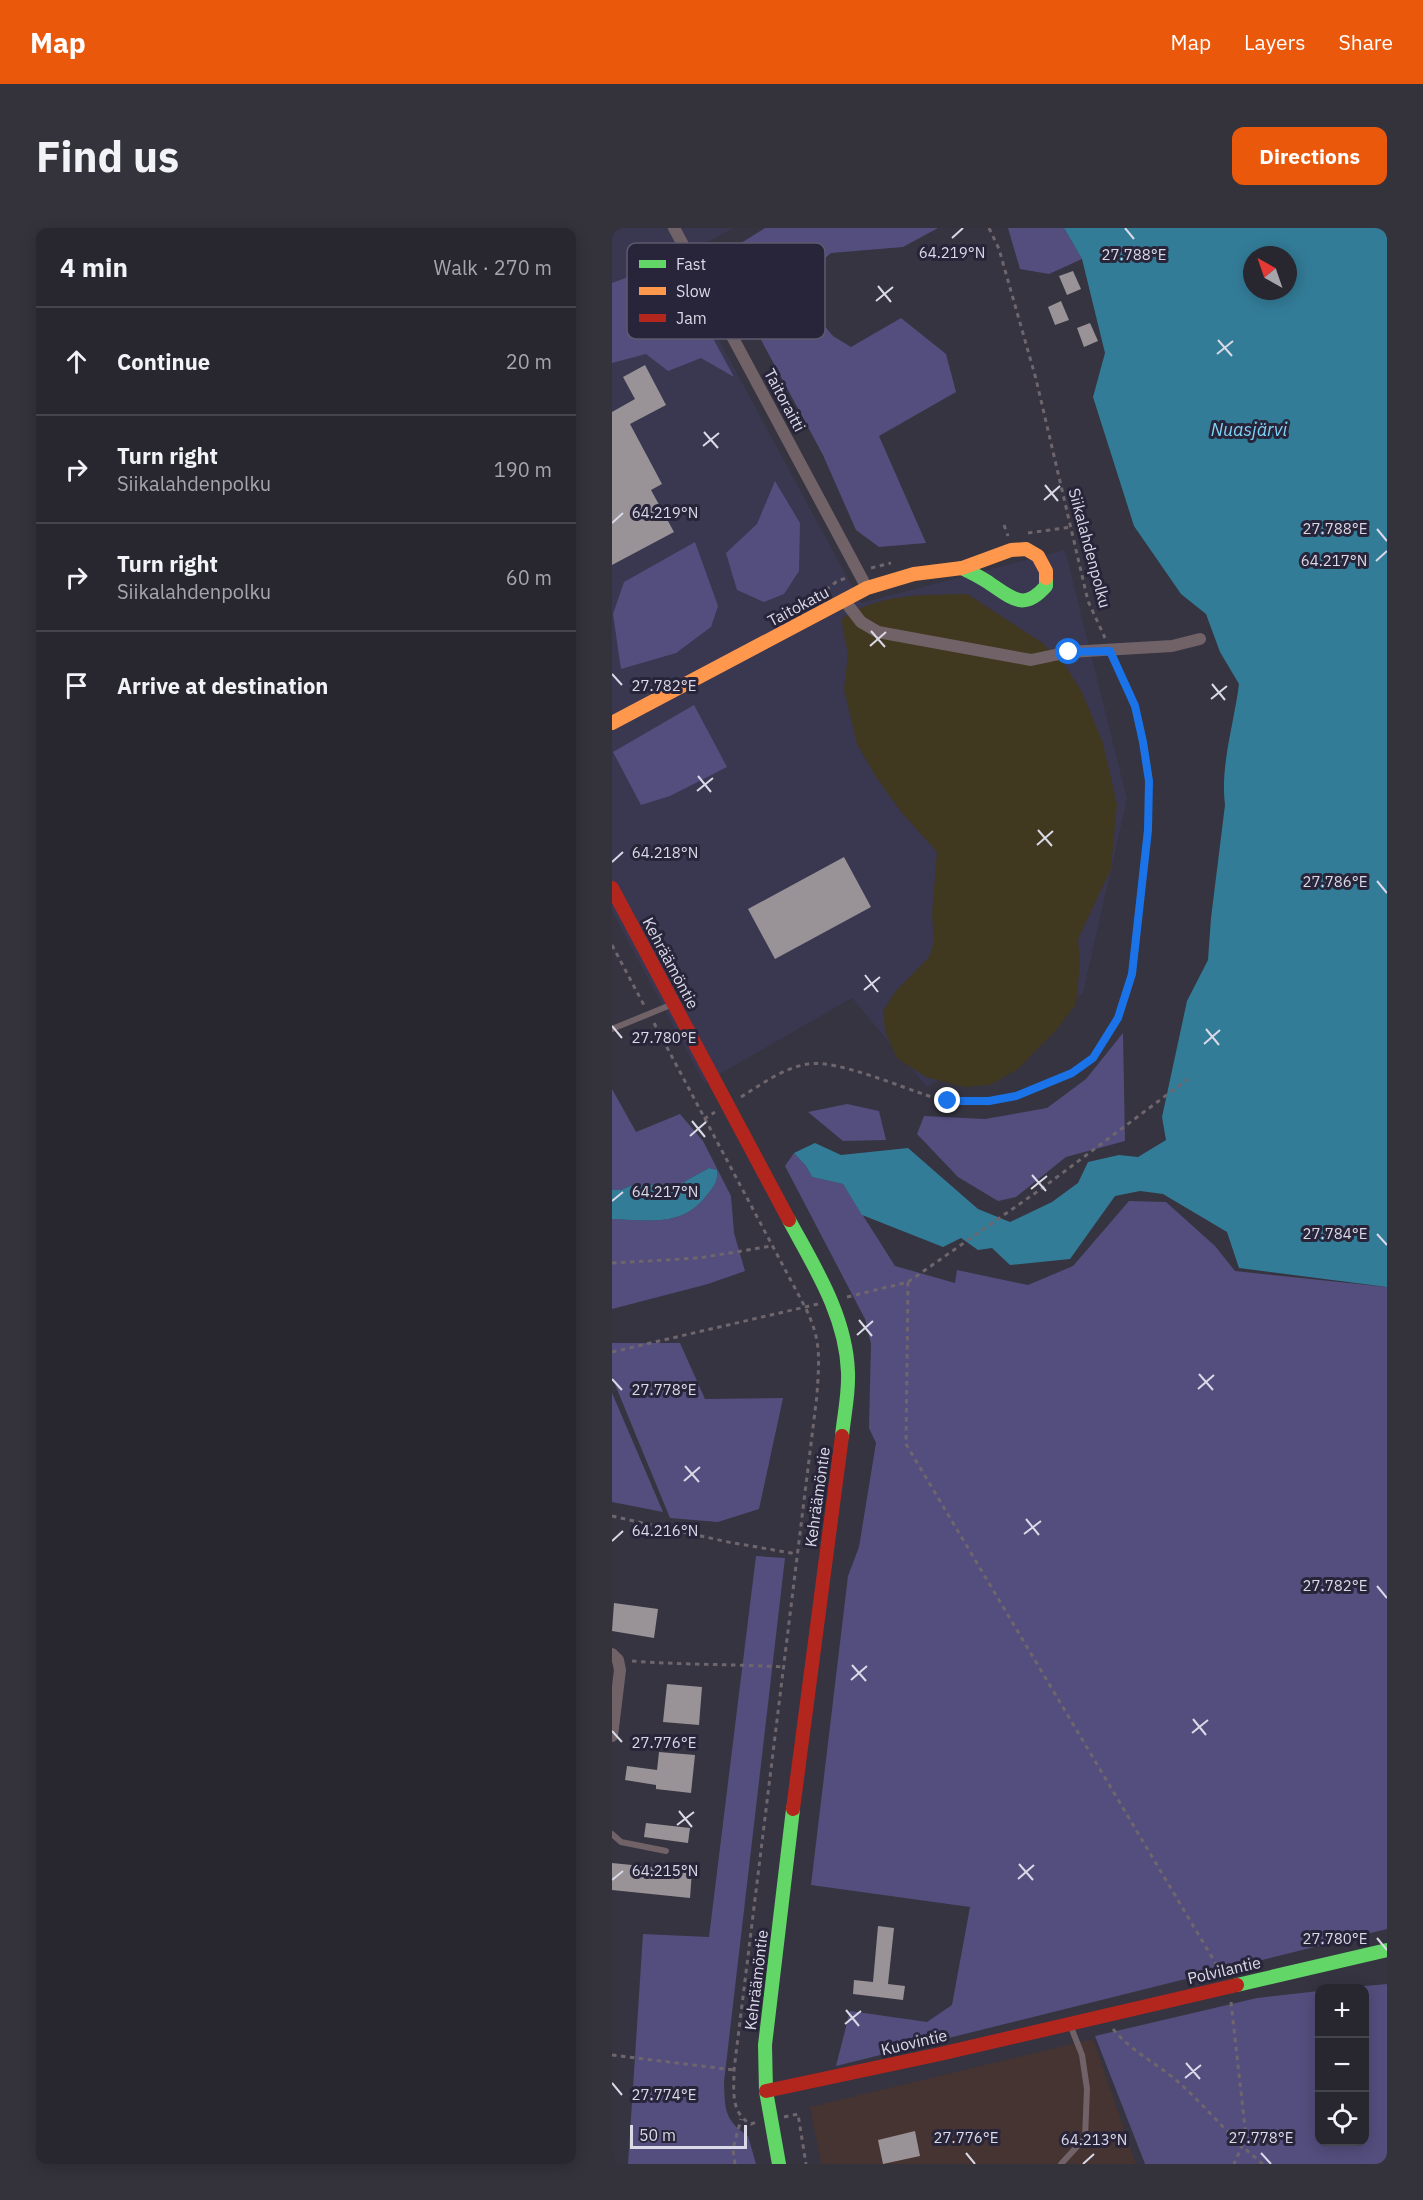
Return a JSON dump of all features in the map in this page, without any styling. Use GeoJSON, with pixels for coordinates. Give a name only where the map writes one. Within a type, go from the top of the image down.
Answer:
{"type":"FeatureCollection","features":[{"type":"Feature","properties":{"kind":"street","name":"Taitoraitti"},"geometry":{"type":"LineString","coordinates":[[674,228],[682,243]]}},
{"type":"Feature","properties":{"kind":"street","name":"Taitoraitti"},"geometry":{"type":"LineString","coordinates":[[734,339],[867,588]]}},
{"type":"Feature","properties":{"kind":"street","name":"Taitokatu"},"geometry":{"type":"LineString","coordinates":[[612,723],[867,588],[914,574],[962,568],[1011,550],[1026,549],[1038,556],[1046,571],[1046,586],[1036,597],[1023,600],[1009,598],[991,584],[962,568]]}},
{"type":"Feature","properties":{"kind":"street"},"geometry":{"type":"LineString","coordinates":[[844,600],[861,622],[878,633],[1031,660],[1069,652],[1172,646],[1200,639]]}},
{"type":"Feature","properties":{"kind":"street","name":"Kehräämöntie"},"geometry":{"type":"LineString","coordinates":[[612,888],[832,1300],[843,1332],[849,1362],[848,1388],[807,1694],[765,2045],[766,2091],[779,2164]]}},
{"type":"Feature","properties":{"kind":"street"},"geometry":{"type":"LineString","coordinates":[[612,1736],[620,1670],[615,1657]]}},
{"type":"Feature","properties":{"kind":"street","name":"Polvilantie"},"geometry":{"type":"LineString","coordinates":[[1069,2023],[1387,1950]]}},
{"type":"Feature","properties":{"kind":"street","name":"Kuovintie"},"geometry":{"type":"LineString","coordinates":[[766,2091],[940,2054],[1069,2023]]}},
{"type":"Feature","properties":{"kind":"lane"},"geometry":{"type":"LineString","coordinates":[[613,1030],[648,1012],[673,1004]]}},
{"type":"Feature","properties":{"kind":"lane"},"geometry":{"type":"LineString","coordinates":[[612,1834],[621,1842],[666,1851]]}},
{"type":"Feature","properties":{"kind":"lane"},"geometry":{"type":"LineString","coordinates":[[1061,2164],[1085,2138],[1087,2115],[1087,2089],[1082,2055],[1069,2023]]}},
{"type":"Feature","properties":{"kind":"path","name":"Siikalahdenpolku"},"geometry":{"type":"LineString","coordinates":[[704,1119],[785,1071],[809,1064],[836,1065],[932,1097],[965,1102],[1016,1096],[1072,1073],[1093,1058],[1118,1018],[1132,974],[1148,830],[1149,781],[1143,742],[1135,706],[1088,601],[1036,379],[999,249],[989,228]]}},
{"type":"Feature","properties":{"kind":"path"},"geometry":{"type":"LineString","coordinates":[[612,945],[813,1322],[820,1352],[817,1395],[734,2070],[734,2099],[741,2119],[734,2149],[735,2164]]}},
{"type":"Feature","properties":{"kind":"path"},"geometry":{"type":"LineString","coordinates":[[612,1352],[908,1282],[1041,1189],[1188,1079]]}},
{"type":"Feature","properties":{"kind":"path"},"geometry":{"type":"LineString","coordinates":[[612,1263],[699,1258],[772,1245]]}},
{"type":"Feature","properties":{"kind":"path"},"geometry":{"type":"LineString","coordinates":[[908,1282],[906,1444],[1229,1986],[1246,2136],[1234,2164]]}},
{"type":"Feature","properties":{"kind":"path"},"geometry":{"type":"LineString","coordinates":[[612,1516],[728,1542],[797,1554]]}},
{"type":"Feature","properties":{"kind":"path"},"geometry":{"type":"LineString","coordinates":[[615,1657],[675,1664],[723,1663],[783,1667]]}},
{"type":"Feature","properties":{"kind":"path"},"geometry":{"type":"LineString","coordinates":[[1101,2016],[1121,2040],[1176,2080],[1241,2147],[1263,2164]]}},
{"type":"Feature","properties":{"kind":"path"},"geometry":{"type":"LineString","coordinates":[[612,2055],[734,2070]]}},
{"type":"Feature","properties":{"kind":"shaded area"},"geometry":{"type":"Polygon","coordinates":[[[612,228],[733,228],[706,243],[627,243],[627,339],[719,339],[861,603],[1065,550],[1127,799],[1083,993],[927,1087],[852,998],[704,1083],[612,911],[612,228]]]}},
{"type":"Feature","properties":{"kind":"shaded area"},"geometry":{"type":"Polygon","coordinates":[[[765,228],[938,228],[903,247],[831,253],[825,258],[825,243],[741,243],[765,228]]]}},
{"type":"Feature","properties":{"kind":"shaded area"},"geometry":{"type":"Polygon","coordinates":[[[1008,228],[1064,228],[1082,259],[1049,274],[1020,269],[1008,228]]]}},
{"type":"Feature","properties":{"kind":"shaded area"},"geometry":{"type":"Polygon","coordinates":[[[627,277],[627,339],[713,339],[734,377],[701,358],[668,371],[646,354],[612,363],[612,283],[627,277]]]}},
{"type":"Feature","properties":{"kind":"shaded area"},"geometry":{"type":"Polygon","coordinates":[[[901,318],[946,354],[956,392],[879,436],[926,543],[879,547],[856,530],[823,455],[761,339],[825,339],[825,326],[833,336],[851,347],[901,318]]]}},
{"type":"Feature","properties":{"kind":"shaded area"},"geometry":{"type":"Polygon","coordinates":[[[775,481],[800,523],[799,571],[784,594],[764,602],[737,590],[726,553],[757,524],[775,481]]]}},
{"type":"Feature","properties":{"kind":"shaded area"},"geometry":{"type":"Polygon","coordinates":[[[695,542],[718,606],[711,627],[676,653],[621,669],[613,614],[624,582],[695,542]]]}},
{"type":"Feature","properties":{"kind":"shaded area"},"geometry":{"type":"Polygon","coordinates":[[[694,705],[727,767],[670,796],[641,805],[613,752],[694,705]]]}},
{"type":"Feature","properties":{"kind":"shaded area"},"geometry":{"type":"Polygon","coordinates":[[[1123,1033],[1125,1141],[1066,1157],[1016,1197],[998,1201],[958,1177],[917,1134],[924,1116],[985,1119],[1047,1108],[1086,1079],[1123,1033]]]}},
{"type":"Feature","properties":{"kind":"shaded area"},"geometry":{"type":"Polygon","coordinates":[[[612,1089],[636,1132],[680,1114],[703,1141],[731,1196],[734,1233],[745,1271],[708,1284],[612,1309],[612,1219],[652,1221],[687,1213],[707,1195],[715,1183],[717,1170],[709,1168],[682,1183],[630,1186],[621,1190],[612,1190],[612,1089]]]}},
{"type":"Feature","properties":{"kind":"shaded area"},"geometry":{"type":"Polygon","coordinates":[[[847,1104],[879,1111],[886,1140],[843,1141],[808,1112],[847,1104]]]}},
{"type":"Feature","properties":{"kind":"shaded area"},"geometry":{"type":"Polygon","coordinates":[[[794,1153],[812,1177],[843,1184],[895,1266],[955,1283],[957,1270],[1028,1285],[1073,1266],[1129,1201],[1166,1202],[1215,1246],[1235,1271],[1387,1287],[1387,1929],[836,2066],[850,2011],[927,2022],[952,2005],[970,1907],[811,1885],[848,1576],[859,1547],[876,1443],[869,1428],[871,1344],[865,1319],[785,1166],[794,1153]]]}},
{"type":"Feature","properties":{"kind":"shaded area"},"geometry":{"type":"Polygon","coordinates":[[[612,1343],[680,1343],[705,1399],[783,1398],[759,1509],[718,1522],[670,1518],[612,1377],[612,1343]]]}},
{"type":"Feature","properties":{"kind":"shaded area"},"geometry":{"type":"Polygon","coordinates":[[[612,1393],[663,1512],[612,1502],[612,1393]]]}},
{"type":"Feature","properties":{"kind":"shaded area"},"geometry":{"type":"Polygon","coordinates":[[[756,1556],[785,1558],[724,2082],[727,2113],[734,2125],[748,2136],[756,2164],[628,2164],[643,1934],[709,1937],[756,1556]]]}},
{"type":"Feature","properties":{"kind":"shaded area"},"geometry":{"type":"Polygon","coordinates":[[[1387,1984],[1387,2164],[1145,2164],[1095,2036],[1257,1998],[1315,1991],[1315,2146],[1369,2146],[1369,1986],[1387,1984]]]}},
{"type":"Feature","properties":{"kind":"shaded area"},"geometry":{"type":"Polygon","coordinates":[[[1093,2039],[1136,2164],[821,2164],[810,2107],[1093,2039]]]}},
{"type":"Feature","properties":{"kind":"sand"},"geometry":{"type":"Polygon","coordinates":[[[967,594],[1041,642],[1064,664],[1082,692],[1103,743],[1117,804],[1111,869],[1078,939],[1080,962],[1076,1004],[1057,1029],[1018,1069],[989,1085],[964,1087],[926,1077],[897,1058],[885,1031],[883,1011],[895,992],[929,957],[934,942],[932,914],[937,852],[902,813],[876,777],[857,744],[844,689],[848,654],[841,619],[871,604],[886,600],[918,595],[967,594]]]}},
{"type":"Feature","properties":{"kind":"water","name":"Nuasjärvi"},"geometry":{"type":"Polygon","coordinates":[[[1064,228],[1387,228],[1387,1287],[1239,1268],[1227,1232],[1163,1194],[1140,1191],[1115,1196],[1070,1259],[1010,1265],[992,1248],[978,1250],[961,1238],[943,1247],[862,1215],[843,1184],[812,1177],[794,1153],[815,1143],[841,1155],[908,1148],[978,1209],[1010,1222],[1052,1202],[1078,1183],[1088,1162],[1119,1155],[1138,1157],[1166,1140],[1162,1117],[1187,1001],[1208,960],[1225,805],[1224,775],[1239,684],[1220,652],[1206,614],[1181,594],[1134,526],[1093,397],[1105,353],[1082,259],[1064,228]]]}},
{"type":"Feature","properties":{"kind":"water"},"geometry":{"type":"Polygon","coordinates":[[[709,1168],[717,1170],[715,1183],[697,1206],[687,1213],[652,1221],[612,1219],[612,1190],[621,1190],[630,1186],[682,1183],[709,1168]]]}},
{"type":"Feature","properties":{"kind":"building"},"geometry":{"type":"Polygon","coordinates":[[[1073,271],[1081,289],[1067,295],[1059,276],[1073,271]]]}},
{"type":"Feature","properties":{"kind":"building"},"geometry":{"type":"Polygon","coordinates":[[[1061,301],[1069,320],[1055,325],[1048,307],[1061,301]]]}},
{"type":"Feature","properties":{"kind":"building"},"geometry":{"type":"Polygon","coordinates":[[[1090,323],[1098,341],[1084,347],[1077,328],[1090,323]]]}},
{"type":"Feature","properties":{"kind":"building"},"geometry":{"type":"Polygon","coordinates":[[[645,365],[666,405],[630,424],[662,484],[651,490],[674,532],[612,565],[612,412],[635,399],[623,377],[645,365]]]}},
{"type":"Feature","properties":{"kind":"building"},"geometry":{"type":"Polygon","coordinates":[[[844,857],[871,907],[775,959],[748,909],[844,857]]]}},
{"type":"Feature","properties":{"kind":"building"},"geometry":{"type":"Polygon","coordinates":[[[614,1603],[658,1609],[654,1638],[612,1631],[614,1603]]]}},
{"type":"Feature","properties":{"kind":"building"},"geometry":{"type":"Polygon","coordinates":[[[667,1684],[702,1687],[699,1725],[663,1722],[667,1684]]]}},
{"type":"Feature","properties":{"kind":"building"},"geometry":{"type":"Polygon","coordinates":[[[659,1752],[695,1755],[691,1793],[656,1789],[656,1785],[625,1780],[627,1766],[657,1770],[659,1752]]]}},
{"type":"Feature","properties":{"kind":"building"},"geometry":{"type":"Polygon","coordinates":[[[646,1823],[690,1828],[688,1843],[644,1837],[646,1823]]]}},
{"type":"Feature","properties":{"kind":"building"},"geometry":{"type":"Polygon","coordinates":[[[612,1863],[692,1871],[690,1898],[612,1890],[612,1863]]]}},
{"type":"Feature","properties":{"kind":"building"},"geometry":{"type":"Polygon","coordinates":[[[878,1926],[894,1928],[888,1984],[905,1986],[903,2000],[853,1994],[854,1980],[873,1982],[878,1926]]]}},
{"type":"Feature","properties":{"kind":"building"},"geometry":{"type":"Polygon","coordinates":[[[915,2131],[920,2156],[883,2164],[878,2140],[915,2131]]]}},
{"type":"Feature","properties":{"kind":"traffic: fast"},"geometry":{"type":"LineString","coordinates":[[962,568],[1019,600],[1032,598],[1039,593],[1046,586],[1046,578]]}},
{"type":"Feature","properties":{"kind":"traffic: fast"},"geometry":{"type":"LineString","coordinates":[[789,1220],[819,1274],[842,1331],[848,1372],[842,1436]]}},
{"type":"Feature","properties":{"kind":"traffic: fast"},"geometry":{"type":"LineString","coordinates":[[779,2164],[766,2091],[765,2045],[793,1809]]}},
{"type":"Feature","properties":{"kind":"traffic: fast"},"geometry":{"type":"LineString","coordinates":[[1237,1985],[1387,1950]]}},
{"type":"Feature","properties":{"kind":"traffic: slow"},"geometry":{"type":"LineString","coordinates":[[612,723],[867,588],[914,574],[962,568],[1011,550],[1026,549],[1038,556],[1046,571],[1046,578]]}},
{"type":"Feature","properties":{"kind":"traffic: jam"},"geometry":{"type":"LineString","coordinates":[[612,888],[789,1220]]}},
{"type":"Feature","properties":{"kind":"traffic: jam"},"geometry":{"type":"LineString","coordinates":[[793,1809],[842,1436]]}},
{"type":"Feature","properties":{"kind":"traffic: jam"},"geometry":{"type":"LineString","coordinates":[[766,2091],[940,2054],[1237,1985]]}},
{"type":"Feature","properties":{"kind":"route"},"geometry":{"type":"LineString","coordinates":[[948,1101],[989,1101],[1016,1096],[1072,1073],[1093,1058],[1118,1018],[1132,974],[1148,830],[1149,781],[1143,742],[1135,706],[1110,651],[1069,652]]}}]}
